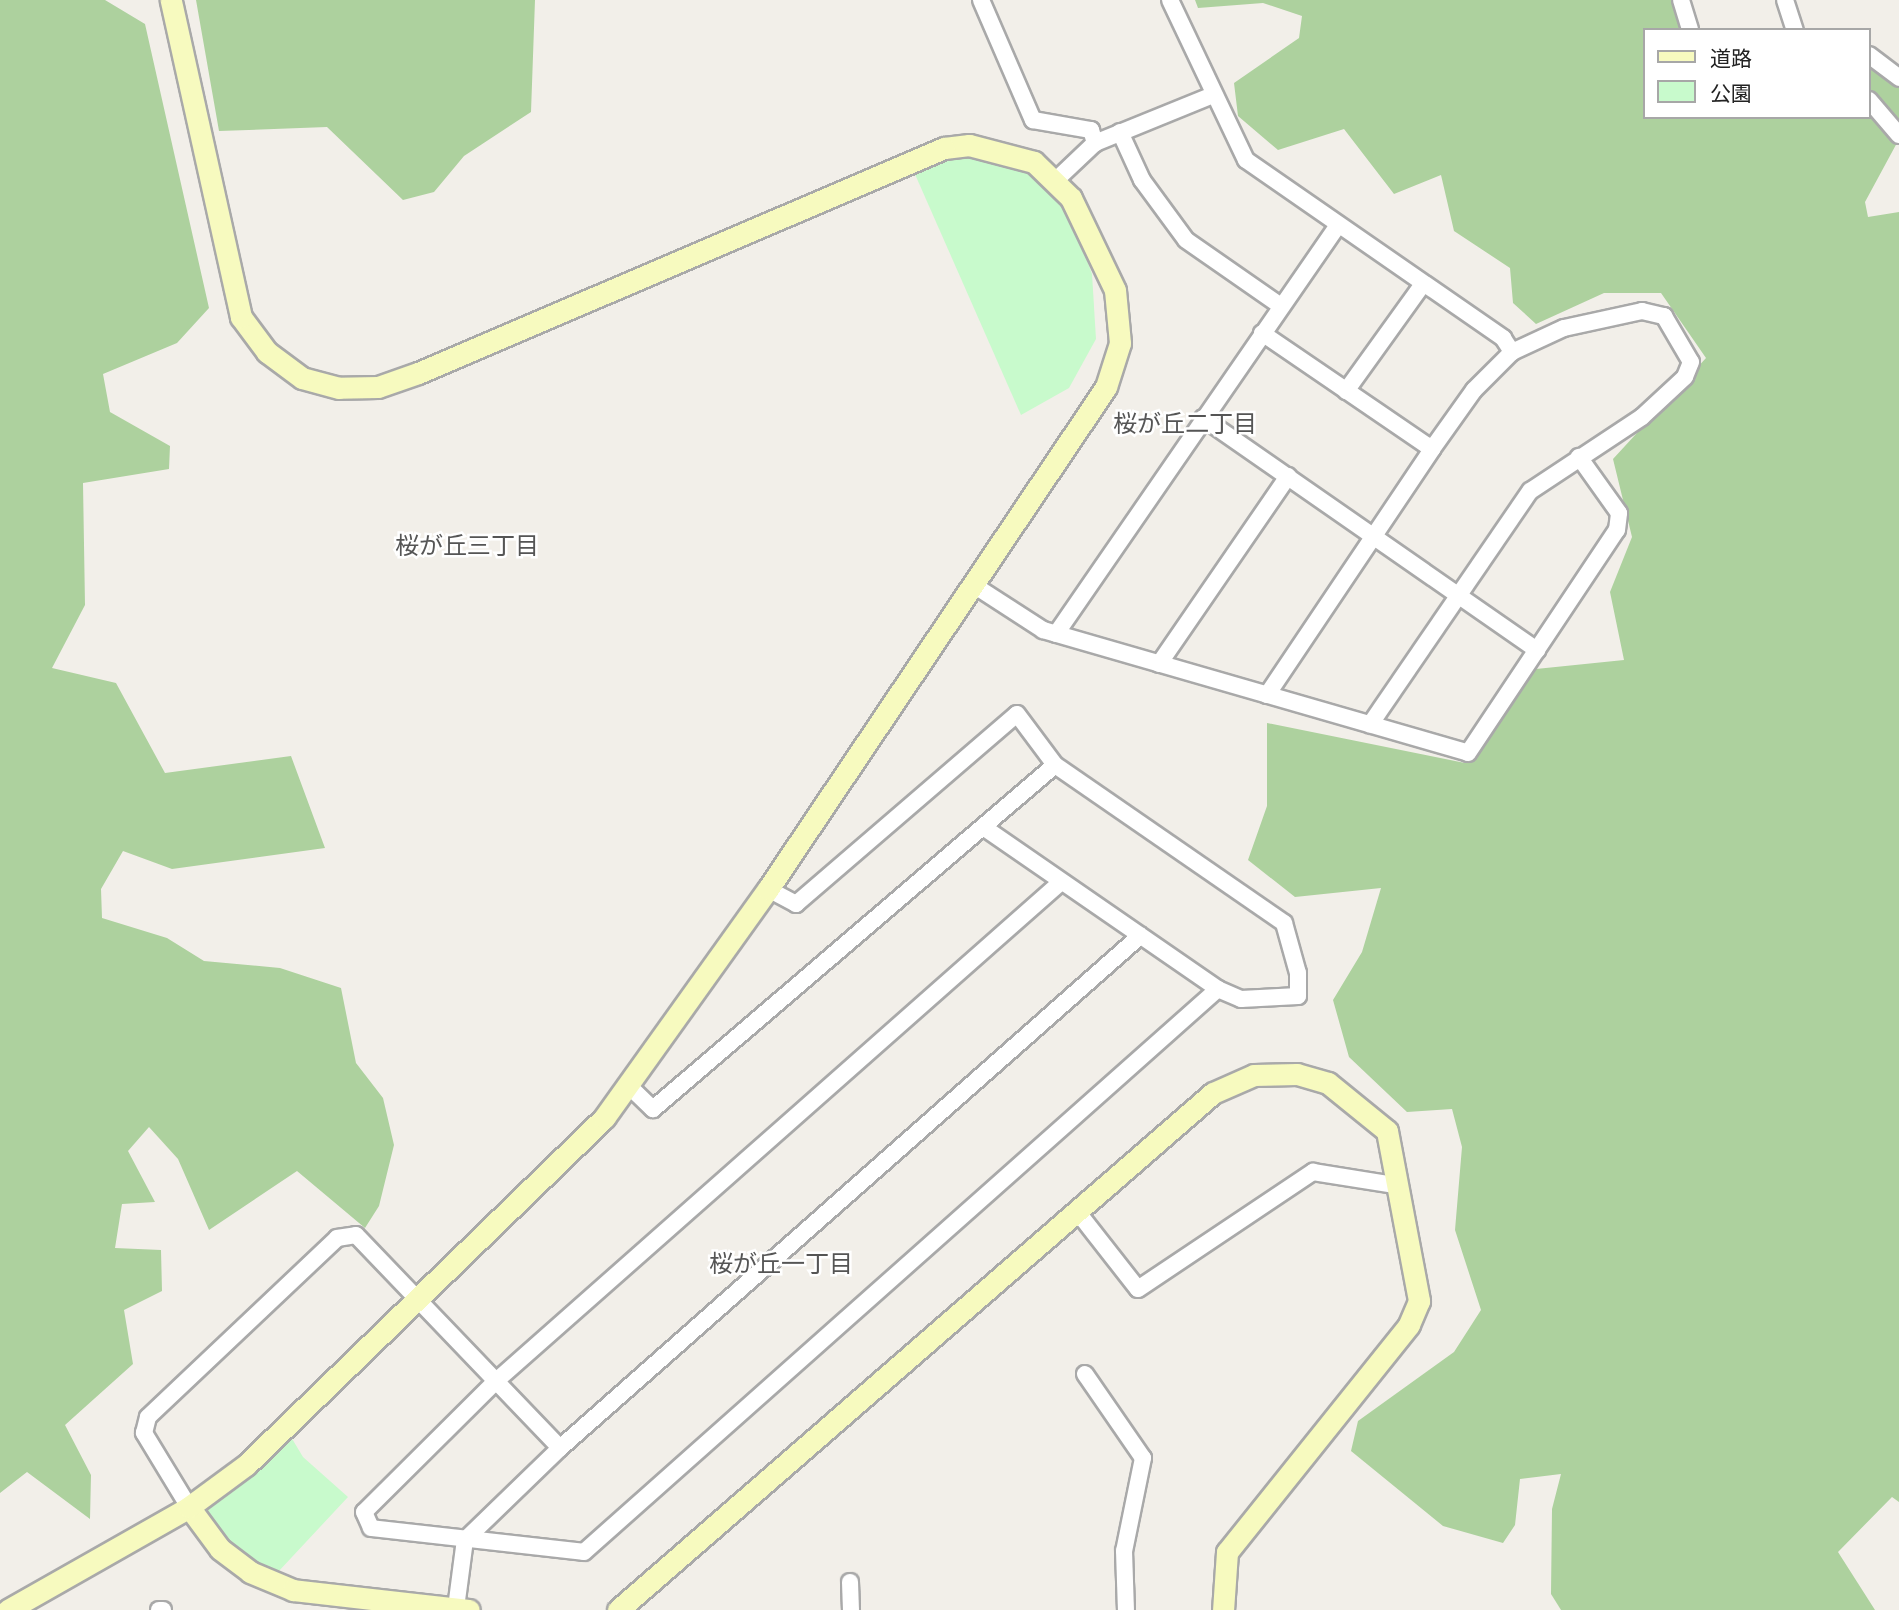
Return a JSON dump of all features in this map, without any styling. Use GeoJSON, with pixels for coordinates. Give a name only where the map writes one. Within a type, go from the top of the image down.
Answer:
{"type":"FeatureCollection","features":[{"type":"Feature","properties":{"kind":"street"},"geometry":{"type":"LineString","coordinates":[[8,1610],[189,1507],[246,1465],[417,1300],[630,1087],[768,889],[1106,387],[1120,343],[1115,290],[1056,180],[1024,159],[969,145],[944,148],[418,373],[378,387],[339,388],[302,378],[267,352],[241,317],[172,0]]}},
{"type":"Feature","properties":{"kind":"street"},"geometry":{"type":"LineString","coordinates":[[981,0],[1032,120],[1091,130],[1095,143]]}},
{"type":"Feature","properties":{"kind":"street"},"geometry":{"type":"LineString","coordinates":[[1170,0],[1211,96],[1246,160],[1503,338],[1512,352]]}},
{"type":"Feature","properties":{"kind":"street"},"geometry":{"type":"LineString","coordinates":[[1681,0],[1689,28]]}},
{"type":"Feature","properties":{"kind":"street"},"geometry":{"type":"LineString","coordinates":[[1789,2],[1795,28]]}},
{"type":"Feature","properties":{"kind":"street"},"geometry":{"type":"LineString","coordinates":[[1871,57],[1899,78]]}},
{"type":"Feature","properties":{"kind":"street"},"geometry":{"type":"LineString","coordinates":[[1056,180],[1095,143],[1211,96]]}},
{"type":"Feature","properties":{"kind":"street"},"geometry":{"type":"LineString","coordinates":[[1871,102],[1899,135]]}},
{"type":"Feature","properties":{"kind":"street"},"geometry":{"type":"LineString","coordinates":[[1120,132],[1142,180],[1186,240],[1281,306]]}},
{"type":"Feature","properties":{"kind":"street"},"geometry":{"type":"LineString","coordinates":[[1056,634],[1338,225]]}},
{"type":"Feature","properties":{"kind":"street"},"geometry":{"type":"LineString","coordinates":[[1346,391],[1423,284]]}},
{"type":"Feature","properties":{"kind":"street"},"geometry":{"type":"LineString","coordinates":[[1267,695],[1474,390],[1512,352],[1564,328],[1642,311],[1664,316],[1691,362],[1685,377],[1642,417],[1530,491],[1370,725]]}},
{"type":"Feature","properties":{"kind":"street"},"geometry":{"type":"LineString","coordinates":[[1262,333],[1432,449]]}},
{"type":"Feature","properties":{"kind":"street"},"geometry":{"type":"LineString","coordinates":[[1203,418],[1375,534],[1537,650]]}},
{"type":"Feature","properties":{"kind":"street"},"geometry":{"type":"LineString","coordinates":[[972,584],[1056,634],[1468,753],[1617,530],[1619,513],[1579,457]]}},
{"type":"Feature","properties":{"kind":"street"},"geometry":{"type":"LineString","coordinates":[[1159,664],[1288,475]]}},
{"type":"Feature","properties":{"kind":"street"},"geometry":{"type":"LineString","coordinates":[[768,889],[796,904],[1017,714],[1055,765],[1284,923],[1298,973],[1298,996],[1241,999],[1218,989],[983,827]]}},
{"type":"Feature","properties":{"kind":"street"},"geometry":{"type":"LineString","coordinates":[[630,1087],[653,1110],[1055,765]]}},
{"type":"Feature","properties":{"kind":"street"},"geometry":{"type":"LineString","coordinates":[[1061,881],[496,1381],[364,1512],[371,1528],[584,1552],[1218,989]]}},
{"type":"Feature","properties":{"kind":"street"},"geometry":{"type":"LineString","coordinates":[[560,1448],[356,1235],[337,1238],[148,1417],[144,1433],[189,1507],[220,1549],[250,1572],[293,1590],[463,1609],[465,1540],[560,1448],[1140,936]]}},
{"type":"Feature","properties":{"kind":"street"},"geometry":{"type":"LineString","coordinates":[[618,1610],[1213,1093],[1254,1075],[1297,1074],[1328,1083],[1364,1107],[1387,1131],[1401,1186],[1419,1301],[1409,1325],[1227,1552],[1223,1610]]}},
{"type":"Feature","properties":{"kind":"street"},"geometry":{"type":"LineString","coordinates":[[1076,1210],[1138,1290],[1313,1172],[1401,1186]]}},
{"type":"Feature","properties":{"kind":"street"},"geometry":{"type":"LineString","coordinates":[[1085,1374],[1143,1458],[1124,1551],[1126,1610]]}},
{"type":"Feature","properties":{"kind":"street"},"geometry":{"type":"LineString","coordinates":[[850,1582],[851,1610]]}},
{"type":"Feature","properties":{"kind":"green space"},"geometry":{"type":"Polygon","coordinates":[[[0,0],[105,0],[145,24],[209,308],[177,343],[103,374],[110,412],[170,446],[169,469],[83,483],[85,605],[52,668],[116,683],[165,773],[291,756],[325,848],[172,869],[123,851],[101,889],[102,918],[167,938],[204,961],[280,968],[341,988],[356,1063],[383,1098],[394,1145],[379,1206],[365,1228],[297,1171],[209,1230],[178,1159],[149,1127],[128,1151],[155,1202],[122,1204],[115,1248],[161,1250],[162,1291],[124,1310],[133,1364],[65,1425],[91,1475],[90,1519],[27,1472],[0,1493],[0,0]]]}},
{"type":"Feature","properties":{"kind":"green space"},"geometry":{"type":"Polygon","coordinates":[[[196,0],[535,0],[531,112],[464,156],[434,192],[403,200],[327,127],[219,131],[196,0]]]}},
{"type":"Feature","properties":{"kind":"green space"},"geometry":{"type":"Polygon","coordinates":[[[1195,0],[1674,0],[1683,28],[1644,28],[1644,119],[1871,119],[1871,107],[1898,141],[1865,202],[1868,217],[1899,212],[1899,1502],[1892,1497],[1838,1552],[1875,1610],[1561,1610],[1551,1594],[1552,1509],[1561,1474],[1520,1479],[1515,1525],[1503,1543],[1443,1526],[1351,1451],[1358,1421],[1454,1352],[1481,1310],[1455,1230],[1462,1147],[1452,1109],[1407,1112],[1349,1057],[1333,1000],[1362,952],[1381,888],[1295,897],[1248,860],[1267,806],[1267,723],[1465,763],[1536,669],[1624,660],[1610,592],[1632,537],[1613,459],[1706,358],[1661,293],[1604,293],[1536,324],[1513,303],[1510,268],[1454,231],[1441,175],[1394,194],[1344,129],[1278,150],[1238,116],[1234,83],[1299,38],[1302,16],[1263,3],[1198,8],[1195,0]]]}},
{"type":"Feature","properties":{"kind":"green space"},"geometry":{"type":"Polygon","coordinates":[[[1871,62],[1899,82],[1899,128],[1871,94],[1871,62]]]}},
{"type":"Feature","properties":{"kind":"green space"},"geometry":{"type":"Polygon","coordinates":[[[968,153],[1027,168],[1044,181],[1074,225],[1092,274],[1096,339],[1069,388],[1021,415],[914,172],[968,153]]]}},
{"type":"Feature","properties":{"kind":"green space"},"geometry":{"type":"Polygon","coordinates":[[[291,1437],[303,1457],[348,1497],[278,1572],[231,1551],[202,1512],[291,1437]]]}},
{"type":"Feature","properties":{"kind":"district","name":"桜が丘二丁目"},"geometry":{"type":"Point","coordinates":[1185,424]}},
{"type":"Feature","properties":{"kind":"district","name":"桜が丘三丁目"},"geometry":{"type":"Point","coordinates":[467,546]}},
{"type":"Feature","properties":{"kind":"district","name":"桜が丘一丁目"},"geometry":{"type":"Point","coordinates":[781,1264]}}]}
